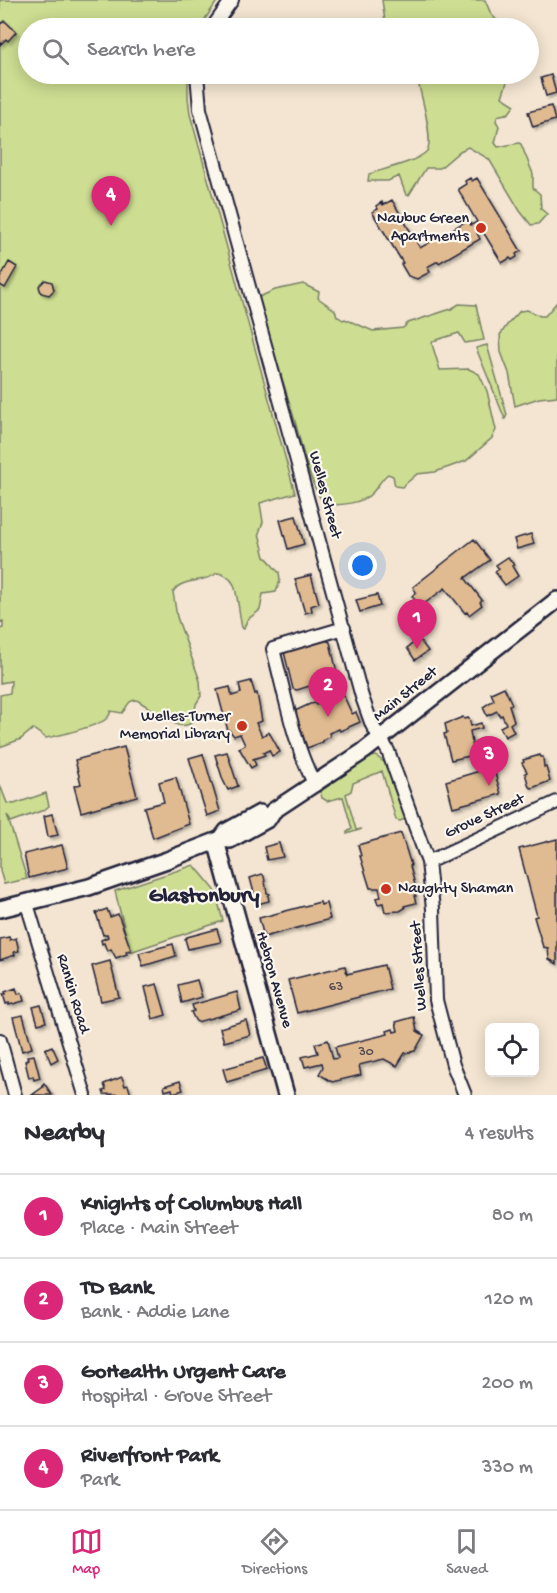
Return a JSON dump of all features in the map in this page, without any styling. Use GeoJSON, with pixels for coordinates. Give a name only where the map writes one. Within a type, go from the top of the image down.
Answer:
{"type":"FeatureCollection","features":[{"type":"Feature","properties":{"kind":"main road","name":"Main Street"},"geometry":{"type":"LineString","coordinates":[[0,909],[107,881],[218,840],[230,840],[244,834],[268,819],[273,811],[315,785],[381,738],[557,600]]}},
{"type":"Feature","properties":{"kind":"main road","name":"Hebron Avenue"},"geometry":{"type":"LineString","coordinates":[[218,840],[286,1095]]}},
{"type":"Feature","properties":{"kind":"street"},"geometry":{"type":"LineString","coordinates":[[219,18],[232,0]]}},
{"type":"Feature","properties":{"kind":"street","name":"Welles Street"},"geometry":{"type":"LineString","coordinates":[[198,84],[200,109],[370,720],[381,738],[398,778],[428,862],[433,909],[436,1000],[453,1065],[465,1095]]}},
{"type":"Feature","properties":{"kind":"street"},"geometry":{"type":"LineString","coordinates":[[315,785],[307,770],[297,739],[273,648],[344,628]]}},
{"type":"Feature","properties":{"kind":"street","name":"Grove Street"},"geometry":{"type":"LineString","coordinates":[[428,862],[557,802]]}},
{"type":"Feature","properties":{"kind":"street","name":"Rankin Road"},"geometry":{"type":"LineString","coordinates":[[27,903],[85,1095]]}},
{"type":"Feature","properties":{"kind":"street"},"geometry":{"type":"LineString","coordinates":[[0,1040],[15,1095]]}},
{"type":"Feature","properties":{"kind":"green space"},"geometry":{"type":"Polygon","coordinates":[[[0,0],[218,0],[206,18],[18,18],[18,84],[188,84],[190,114],[295,493],[260,503],[263,522],[259,533],[265,557],[279,572],[280,581],[276,592],[263,594],[260,610],[247,620],[244,629],[234,586],[224,575],[217,573],[187,582],[173,592],[177,617],[200,681],[201,696],[196,704],[194,720],[183,726],[172,722],[170,708],[165,718],[134,700],[122,713],[111,711],[107,718],[95,725],[46,738],[33,729],[21,739],[0,747],[0,695],[10,693],[11,681],[0,683],[0,629],[3,628],[3,621],[0,622],[0,0]]]}},
{"type":"Feature","properties":{"kind":"green space"},"geometry":{"type":"Polygon","coordinates":[[[382,0],[485,0],[495,18],[385,18],[382,0]]]}},
{"type":"Feature","properties":{"kind":"green space"},"geometry":{"type":"Polygon","coordinates":[[[418,84],[506,84],[502,97],[515,105],[509,113],[499,115],[497,118],[499,126],[495,143],[498,147],[521,144],[533,174],[533,188],[540,194],[541,209],[547,214],[538,224],[531,225],[520,211],[489,159],[468,147],[440,168],[426,168],[409,195],[406,195],[399,176],[388,181],[368,181],[369,174],[399,165],[426,152],[429,147],[429,138],[418,84]]]}},
{"type":"Feature","properties":{"kind":"green space"},"geometry":{"type":"Polygon","coordinates":[[[303,284],[319,292],[318,298],[335,310],[337,316],[373,331],[403,328],[408,323],[451,309],[459,304],[476,305],[484,340],[465,343],[459,333],[433,341],[432,344],[440,370],[469,369],[479,374],[487,391],[496,430],[492,438],[466,461],[435,472],[417,474],[402,487],[395,486],[393,476],[388,474],[368,497],[362,500],[336,505],[324,504],[308,470],[259,297],[275,290],[303,284]]]}},
{"type":"Feature","properties":{"kind":"green space"},"geometry":{"type":"Polygon","coordinates":[[[557,302],[557,396],[539,398],[515,406],[509,373],[501,352],[500,335],[520,311],[527,310],[545,316],[557,302]]]}},
{"type":"Feature","properties":{"kind":"green space"},"geometry":{"type":"Polygon","coordinates":[[[487,345],[507,415],[505,419],[476,348],[487,345]]]}},
{"type":"Feature","properties":{"kind":"green space"},"geometry":{"type":"Polygon","coordinates":[[[376,756],[385,763],[407,818],[396,820],[382,771],[353,783],[351,791],[346,794],[356,830],[362,829],[347,834],[352,829],[343,797],[327,801],[322,798],[320,792],[369,757],[376,756]]]}},
{"type":"Feature","properties":{"kind":"green space"},"geometry":{"type":"Polygon","coordinates":[[[0,785],[7,803],[14,804],[46,793],[49,806],[11,822],[7,815],[27,879],[4,884],[0,871],[0,785]]]}},
{"type":"Feature","properties":{"kind":"green space"},"geometry":{"type":"Polygon","coordinates":[[[194,865],[215,890],[223,921],[130,952],[115,891],[194,865]]]}},
{"type":"Feature","properties":{"kind":"building"},"geometry":{"type":"Polygon","coordinates":[[[5,21],[16,32],[8,41],[6,39],[0,45],[0,24],[5,21]]]}},
{"type":"Feature","properties":{"kind":"building"},"geometry":{"type":"Polygon","coordinates":[[[551,75],[556,93],[546,96],[541,78],[551,75]]]}},
{"type":"Feature","properties":{"kind":"building"},"geometry":{"type":"Polygon","coordinates":[[[551,106],[555,120],[533,127],[528,112],[551,106]]]}},
{"type":"Feature","properties":{"kind":"building","name":"Naubuc Green Apartments"},"geometry":{"type":"Polygon","coordinates":[[[470,178],[472,181],[477,178],[521,251],[516,254],[517,257],[502,263],[482,230],[477,233],[480,239],[439,263],[438,261],[427,267],[430,272],[417,279],[408,276],[401,264],[403,263],[372,212],[378,209],[376,206],[382,202],[383,205],[392,200],[420,248],[468,220],[471,225],[477,222],[458,189],[470,178]]]}},
{"type":"Feature","properties":{"kind":"building"},"geometry":{"type":"Polygon","coordinates":[[[9,262],[17,267],[5,288],[0,285],[0,278],[9,262]]]}},
{"type":"Feature","properties":{"kind":"building"},"geometry":{"type":"Polygon","coordinates":[[[45,280],[52,282],[54,290],[49,295],[41,293],[39,286],[45,280]]]}},
{"type":"Feature","properties":{"kind":"building"},"geometry":{"type":"Polygon","coordinates":[[[296,516],[304,544],[288,549],[280,520],[296,516]]]}},
{"type":"Feature","properties":{"kind":"building"},"geometry":{"type":"Polygon","coordinates":[[[531,534],[534,544],[517,549],[514,539],[531,534]]]}},
{"type":"Feature","properties":{"kind":"building"},"geometry":{"type":"Polygon","coordinates":[[[474,539],[490,560],[465,578],[482,600],[480,602],[482,605],[469,615],[445,588],[420,607],[412,596],[416,592],[413,587],[474,539]]]}},
{"type":"Feature","properties":{"kind":"building"},"geometry":{"type":"Polygon","coordinates":[[[508,557],[518,576],[505,585],[495,572],[499,569],[496,565],[508,557]]]}},
{"type":"Feature","properties":{"kind":"building"},"geometry":{"type":"Polygon","coordinates":[[[311,575],[319,603],[311,606],[312,611],[305,613],[295,579],[311,575]]]}},
{"type":"Feature","properties":{"kind":"building"},"geometry":{"type":"Polygon","coordinates":[[[377,595],[380,606],[360,612],[356,600],[377,595]]]}},
{"type":"Feature","properties":{"kind":"building"},"geometry":{"type":"Polygon","coordinates":[[[419,639],[428,651],[415,660],[407,648],[419,639]]]}},
{"type":"Feature","properties":{"kind":"building"},"geometry":{"type":"Polygon","coordinates":[[[325,640],[330,642],[338,677],[297,690],[293,689],[284,652],[325,640]]]}},
{"type":"Feature","properties":{"kind":"building","name":"Welles-Turner Memorial Library"},"geometry":{"type":"Polygon","coordinates":[[[251,681],[255,694],[257,693],[262,721],[256,723],[262,736],[269,732],[280,752],[272,756],[269,750],[263,753],[265,755],[253,759],[256,765],[251,768],[239,748],[245,745],[240,734],[234,736],[228,731],[217,690],[230,687],[232,696],[241,693],[239,684],[251,681]]]}},
{"type":"Feature","properties":{"kind":"building"},"geometry":{"type":"Polygon","coordinates":[[[504,687],[512,704],[509,705],[514,721],[510,724],[514,732],[505,737],[500,727],[506,724],[502,715],[500,716],[497,711],[487,716],[483,707],[494,700],[491,693],[504,687]]]}},
{"type":"Feature","properties":{"kind":"building"},"geometry":{"type":"Polygon","coordinates":[[[341,690],[352,714],[356,712],[360,722],[329,733],[330,736],[323,742],[307,748],[295,711],[310,704],[315,703],[316,705],[323,701],[322,699],[341,690]]]}},
{"type":"Feature","properties":{"kind":"building"},"geometry":{"type":"Polygon","coordinates":[[[463,717],[464,719],[469,718],[471,726],[481,723],[482,728],[470,731],[474,755],[451,760],[444,734],[447,733],[445,724],[463,717]]]}},
{"type":"Feature","properties":{"kind":"building"},"geometry":{"type":"Polygon","coordinates":[[[124,747],[137,796],[81,812],[74,786],[81,784],[75,760],[124,747]]]}},
{"type":"Feature","properties":{"kind":"building"},"geometry":{"type":"Polygon","coordinates":[[[227,752],[238,786],[228,790],[215,755],[227,752]]]}},
{"type":"Feature","properties":{"kind":"building"},"geometry":{"type":"Polygon","coordinates":[[[203,754],[220,811],[207,816],[189,758],[203,754]]]}},
{"type":"Feature","properties":{"kind":"building"},"geometry":{"type":"Polygon","coordinates":[[[540,755],[543,757],[544,767],[546,767],[550,781],[532,788],[529,787],[525,773],[527,772],[522,763],[523,760],[540,755]]]}},
{"type":"Feature","properties":{"kind":"building"},"geometry":{"type":"Polygon","coordinates":[[[493,767],[501,794],[453,807],[446,781],[493,767]]]}},
{"type":"Feature","properties":{"kind":"building"},"geometry":{"type":"Polygon","coordinates":[[[176,777],[189,824],[153,838],[144,807],[164,802],[159,782],[176,777]]]}},
{"type":"Feature","properties":{"kind":"building"},"geometry":{"type":"Polygon","coordinates":[[[52,814],[58,835],[48,837],[44,816],[52,814]]]}},
{"type":"Feature","properties":{"kind":"building"},"geometry":{"type":"Polygon","coordinates":[[[401,833],[411,865],[415,885],[411,886],[416,896],[414,896],[416,903],[404,906],[405,908],[400,911],[385,912],[383,903],[378,904],[376,898],[381,897],[379,888],[370,888],[358,845],[401,833]]]}},
{"type":"Feature","properties":{"kind":"building"},"geometry":{"type":"Polygon","coordinates":[[[557,839],[557,964],[549,959],[548,948],[543,947],[519,849],[557,839]]]}},
{"type":"Feature","properties":{"kind":"building"},"geometry":{"type":"Polygon","coordinates":[[[279,843],[283,857],[267,860],[264,847],[279,843]]]}},
{"type":"Feature","properties":{"kind":"building"},"geometry":{"type":"Polygon","coordinates":[[[62,845],[68,868],[29,878],[24,854],[62,845]]]}},
{"type":"Feature","properties":{"kind":"building"},"geometry":{"type":"Polygon","coordinates":[[[262,874],[267,893],[270,894],[269,901],[257,904],[250,878],[262,874]]]}},
{"type":"Feature","properties":{"kind":"building"},"geometry":{"type":"Polygon","coordinates":[[[320,902],[321,905],[326,903],[330,919],[264,937],[259,918],[320,902]]]}},
{"type":"Feature","properties":{"kind":"building"},"geometry":{"type":"Polygon","coordinates":[[[107,909],[110,917],[118,914],[131,950],[116,958],[111,949],[107,951],[104,943],[102,944],[101,940],[108,937],[107,934],[103,935],[96,913],[107,909]]]}},
{"type":"Feature","properties":{"kind":"building"},"geometry":{"type":"Polygon","coordinates":[[[217,929],[221,942],[188,949],[185,939],[187,937],[217,929]]]}},
{"type":"Feature","properties":{"kind":"building"},"geometry":{"type":"Polygon","coordinates":[[[9,937],[10,940],[16,938],[19,951],[14,952],[15,955],[0,960],[0,939],[9,937]]]}},
{"type":"Feature","properties":{"kind":"building"},"geometry":{"type":"Polygon","coordinates":[[[173,944],[176,956],[143,966],[139,953],[173,944]]]}},
{"type":"Feature","properties":{"kind":"building"},"geometry":{"type":"Polygon","coordinates":[[[110,961],[119,997],[101,1001],[92,966],[110,961]]]}},
{"type":"Feature","properties":{"kind":"building"},"geometry":{"type":"Polygon","coordinates":[[[384,965],[390,989],[297,1013],[288,980],[345,966],[347,974],[384,965]]]}},
{"type":"Feature","properties":{"kind":"building"},"geometry":{"type":"Polygon","coordinates":[[[197,980],[202,997],[182,1003],[178,985],[197,980]]]}},
{"type":"Feature","properties":{"kind":"building"},"geometry":{"type":"Polygon","coordinates":[[[157,984],[166,1015],[153,1019],[145,987],[157,984]]]}},
{"type":"Feature","properties":{"kind":"building"},"geometry":{"type":"Polygon","coordinates":[[[16,988],[18,994],[22,993],[24,1001],[6,1004],[3,994],[16,988]]]}},
{"type":"Feature","properties":{"kind":"building"},"geometry":{"type":"Polygon","coordinates":[[[237,992],[241,1010],[197,1022],[195,1020],[191,1012],[194,1011],[192,1005],[237,992]]]}},
{"type":"Feature","properties":{"kind":"building"},"geometry":{"type":"Polygon","coordinates":[[[41,1005],[46,1022],[38,1024],[33,1007],[41,1005]]]}},
{"type":"Feature","properties":{"kind":"building"},"geometry":{"type":"Polygon","coordinates":[[[23,1015],[32,1048],[22,1051],[13,1017],[23,1015]]]}},
{"type":"Feature","properties":{"kind":"building"},"geometry":{"type":"Polygon","coordinates":[[[414,1017],[417,1031],[424,1035],[415,1051],[405,1053],[397,1066],[384,1059],[359,1065],[361,1075],[332,1082],[319,1074],[323,1067],[322,1063],[305,1067],[302,1057],[318,1053],[315,1044],[328,1040],[333,1059],[338,1058],[335,1047],[388,1034],[387,1031],[393,1029],[394,1032],[398,1031],[396,1022],[414,1017]]]}},
{"type":"Feature","properties":{"kind":"building"},"geometry":{"type":"Polygon","coordinates":[[[246,1020],[250,1035],[224,1042],[220,1028],[246,1020]]]}},
{"type":"Feature","properties":{"kind":"building"},"geometry":{"type":"Polygon","coordinates":[[[52,1046],[58,1059],[51,1063],[45,1049],[52,1046]]]}},
{"type":"Feature","properties":{"kind":"building"},"geometry":{"type":"Polygon","coordinates":[[[34,1055],[40,1078],[34,1080],[33,1076],[29,1078],[25,1061],[28,1059],[27,1056],[34,1055]]]}},
{"type":"Feature","properties":{"kind":"building"},"geometry":{"type":"Polygon","coordinates":[[[263,1058],[267,1070],[227,1082],[223,1069],[263,1058]]]}},
{"type":"Feature","properties":{"kind":"building"},"geometry":{"type":"Polygon","coordinates":[[[122,1077],[131,1095],[104,1094],[103,1091],[106,1090],[104,1084],[122,1077]]]}},
{"type":"Feature","properties":{"kind":"building"},"geometry":{"type":"Polygon","coordinates":[[[180,1081],[183,1090],[173,1093],[172,1089],[165,1091],[164,1086],[180,1081]]]}},
{"type":"Feature","properties":{"kind":"building"},"geometry":{"type":"Polygon","coordinates":[[[44,1083],[52,1095],[32,1095],[43,1087],[44,1083]]]}},
{"type":"Feature","properties":{"kind":"place","name":"Riverfront Park"},"geometry":{"type":"Point","coordinates":[111,226]}},
{"type":"Feature","properties":{"kind":"place","name":"Naubuc Green Apartments"},"geometry":{"type":"Point","coordinates":[481,228]}},
{"type":"Feature","properties":{"kind":"place","name":"Knights of Columbus Hall"},"geometry":{"type":"Point","coordinates":[417,649]}},
{"type":"Feature","properties":{"kind":"place","name":"TD Bank"},"geometry":{"type":"Point","coordinates":[328,717]}},
{"type":"Feature","properties":{"kind":"place","name":"Welles-Turner Memorial Library"},"geometry":{"type":"Point","coordinates":[242,726]}},
{"type":"Feature","properties":{"kind":"place","name":"GoHealth Urgent Care"},"geometry":{"type":"Point","coordinates":[489,786]}},
{"type":"Feature","properties":{"kind":"place","name":"Naughty Shaman"},"geometry":{"type":"Point","coordinates":[386,889]}},
{"type":"Feature","properties":{"kind":"district","name":"Glastonbury"},"geometry":{"type":"Point","coordinates":[204,897]}}]}
